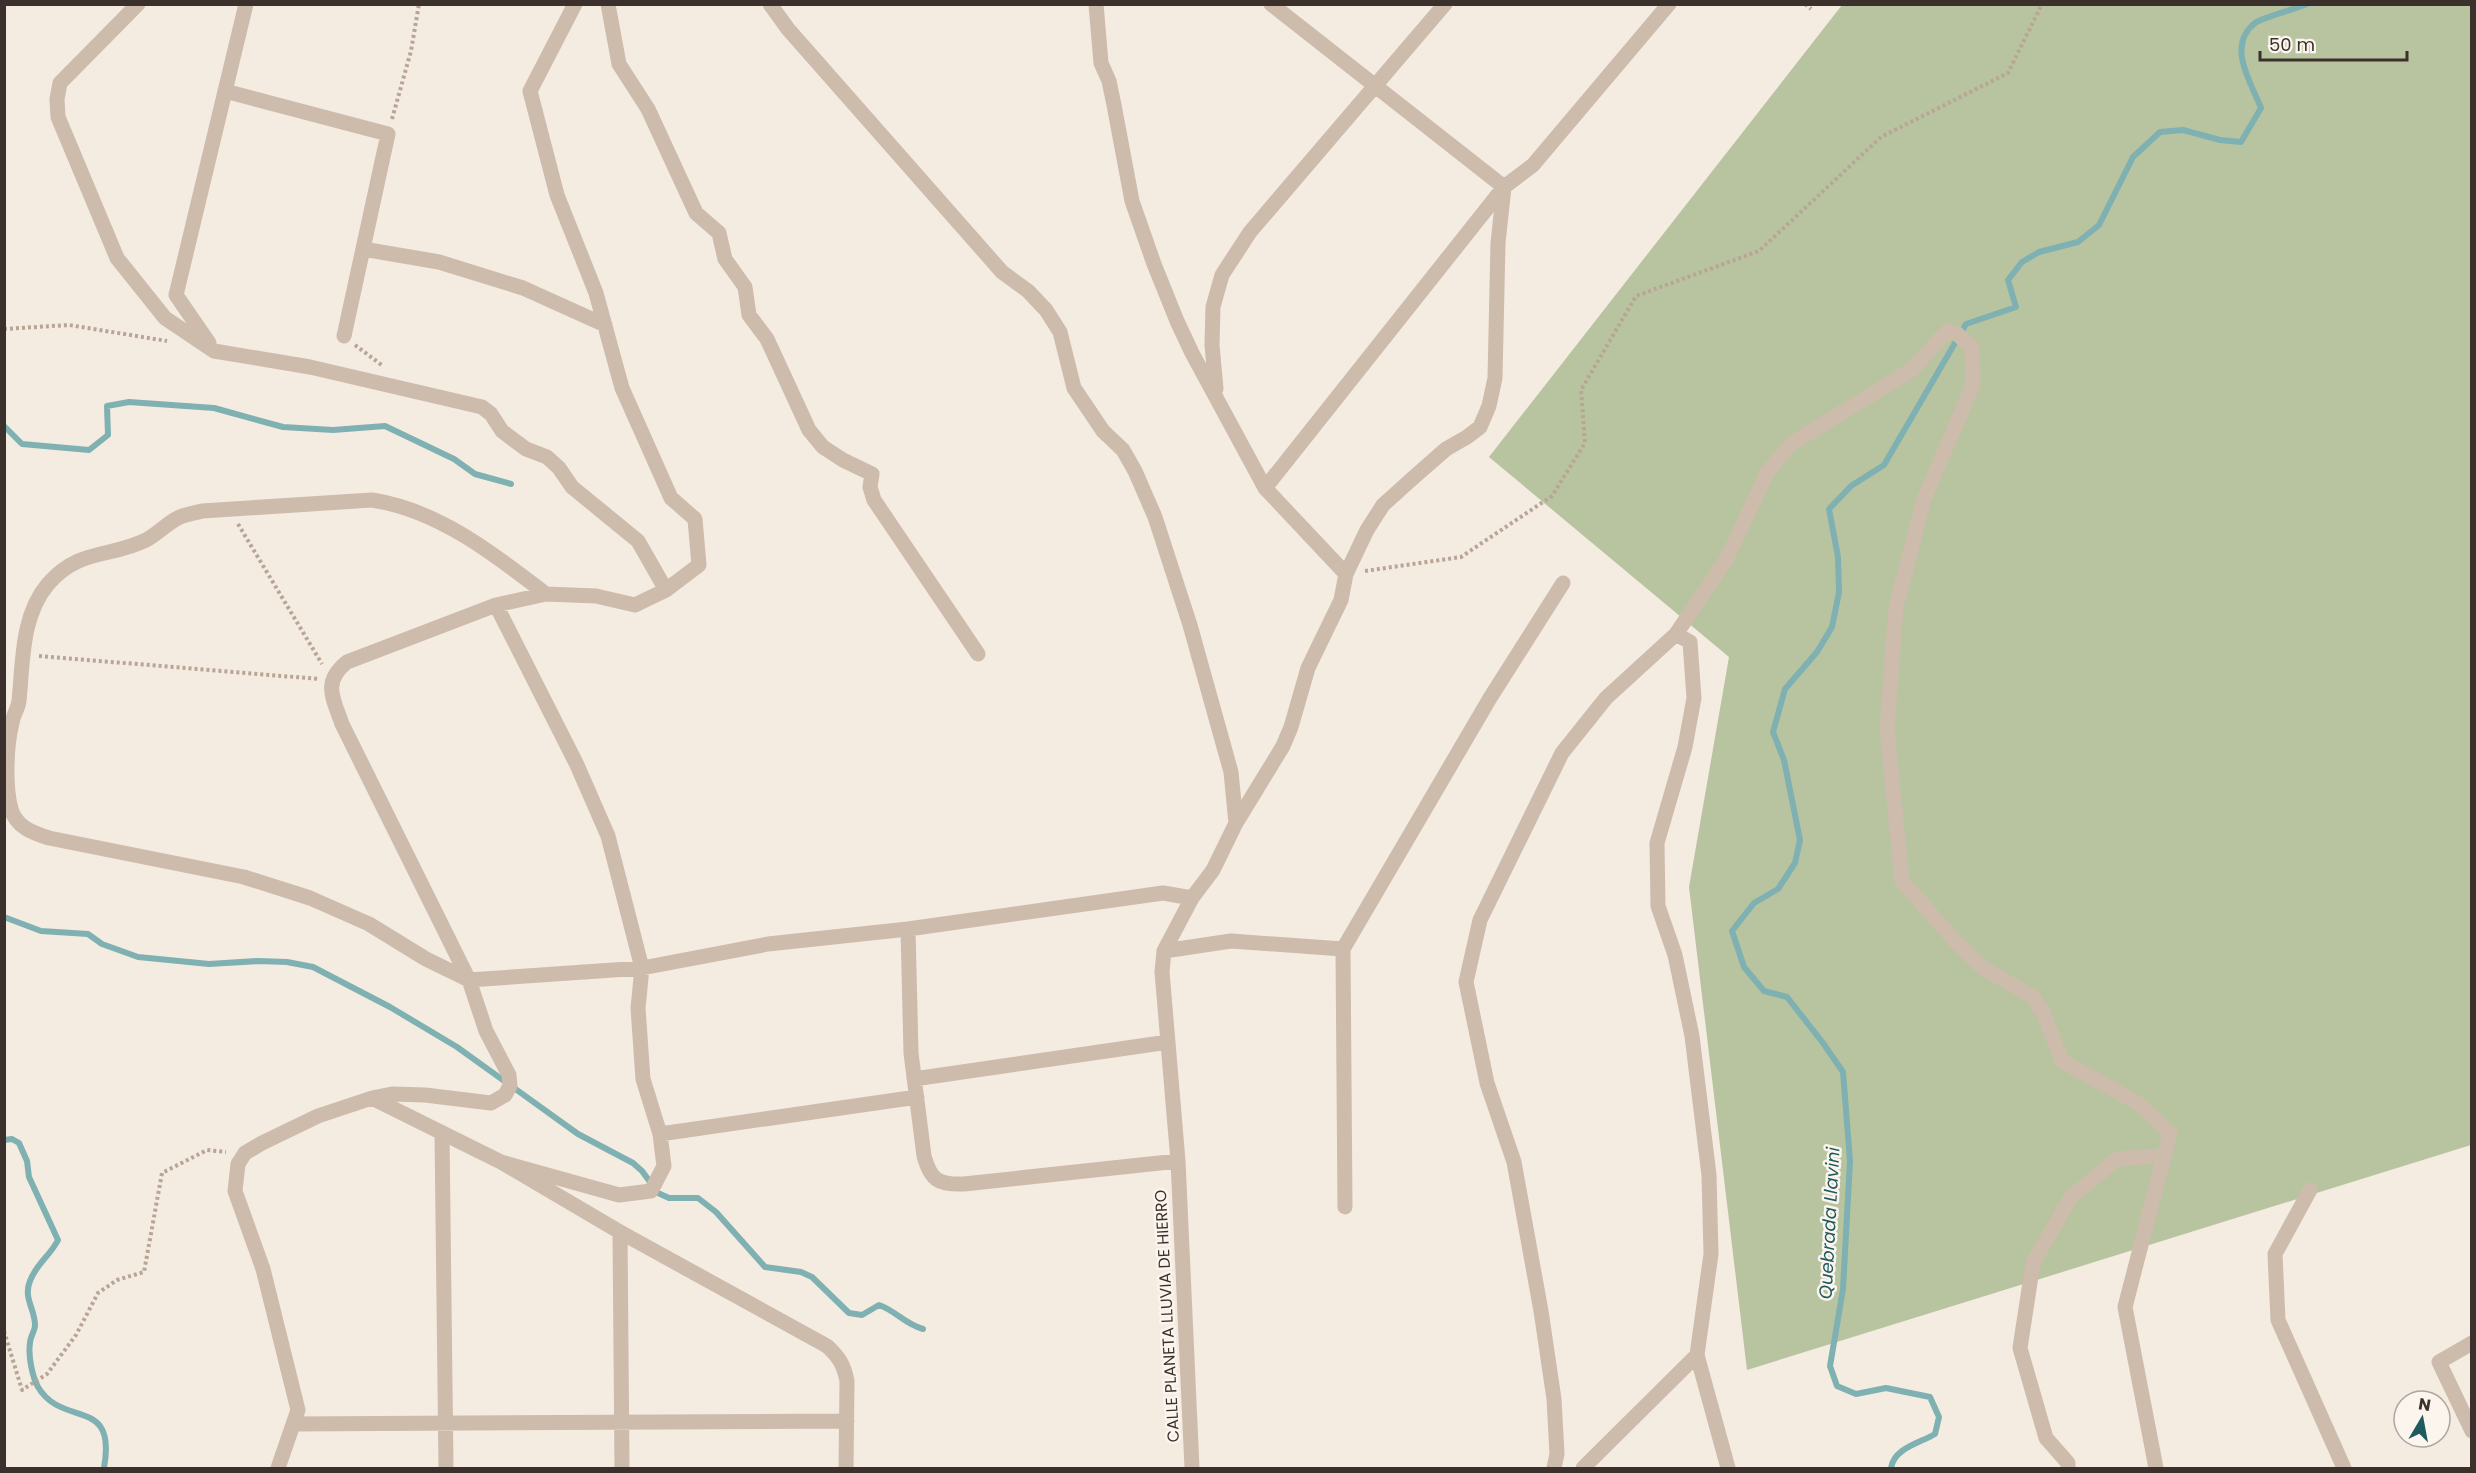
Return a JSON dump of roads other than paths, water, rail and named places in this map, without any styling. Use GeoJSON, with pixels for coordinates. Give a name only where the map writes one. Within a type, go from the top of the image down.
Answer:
{"type":"FeatureCollection","features":[{"type":"Feature","properties":{"kind":"street"},"geometry":{"type":"LineString","coordinates":[[138,4],[60,83],[57,99],[58,117],[117,258],[165,318],[214,351],[310,368],[482,407],[491,414],[502,431],[526,449],[547,457],[559,468],[572,487],[638,542],[666,590]]}},
{"type":"Feature","properties":{"kind":"street"},"geometry":{"type":"LineString","coordinates":[[214,351],[176,295],[246,4]]}},
{"type":"Feature","properties":{"kind":"street"},"geometry":{"type":"LineString","coordinates":[[278,1468],[298,1410],[263,1269],[235,1191],[238,1164],[245,1154],[262,1143],[318,1116],[372,1098],[392,1094],[425,1095],[491,1103],[506,1095],[510,1086],[509,1075],[486,1031],[469,980],[342,724],[331,692],[332,680],[347,662],[496,605],[546,594],[596,596],[635,605],[666,590],[699,565],[695,519],[671,498],[622,388],[596,293],[556,195],[530,91],[575,4]]}},
{"type":"Feature","properties":{"kind":"street"},"geometry":{"type":"LineString","coordinates":[[608,4],[619,64],[648,109],[696,213],[719,233],[725,259],[745,287],[748,315],[767,339],[809,430],[823,447],[872,474],[870,487],[874,500],[978,654]]}},
{"type":"Feature","properties":{"kind":"street"},"geometry":{"type":"LineString","coordinates":[[771,4],[788,29],[1002,272],[1028,291],[1046,310],[1060,332],[1074,388],[1103,431],[1123,450],[1155,517],[1190,625],[1231,772],[1236,823]]}},
{"type":"Feature","properties":{"kind":"street"},"geometry":{"type":"LineString","coordinates":[[1096,4],[1101,63],[1109,81],[1132,201],[1154,264],[1192,353],[1265,488],[1346,574]]}},
{"type":"Feature","properties":{"kind":"street"},"geometry":{"type":"LineString","coordinates":[[1270,4],[1504,188]]}},
{"type":"Feature","properties":{"kind":"street"},"geometry":{"type":"LineString","coordinates":[[1216,395],[1212,345],[1213,307],[1222,275],[1250,232],[1445,4]]}},
{"type":"Feature","properties":{"kind":"street"},"geometry":{"type":"LineString","coordinates":[[1265,488],[1504,188],[1533,165],[1669,4]]}},
{"type":"Feature","properties":{"kind":"street"},"geometry":{"type":"LineString","coordinates":[[225,91],[388,134],[344,336]]}},
{"type":"Feature","properties":{"kind":"street"},"geometry":{"type":"LineString","coordinates":[[1164,951],[1192,898],[1213,870],[1236,823],[1282,746],[1291,727],[1308,668],[1341,600],[1346,574],[1367,530],[1383,505],[1446,449],[1480,427],[1489,406],[1495,378],[1498,243],[1504,188]]}},
{"type":"Feature","properties":{"kind":"street"},"geometry":{"type":"LineString","coordinates":[[363,249],[440,262],[523,288],[605,325]]}},
{"type":"Feature","properties":{"kind":"street"},"geometry":{"type":"LineString","coordinates":[[1554,1468],[1557,1454],[1554,1399],[1541,1311],[1514,1162],[1486,1083],[1466,981],[1480,920],[1562,753],[1606,698],[1677,634],[1726,560],[1768,471],[1791,444],[1912,369],[1941,336],[1948,332],[1956,333],[1972,347],[1973,385],[1924,499],[1896,607],[1887,729],[1902,881],[1956,942],[1983,968],[2032,996],[2043,1012],[2062,1061],[2138,1103],[2170,1133],[2125,1307],[2156,1468]]}},
{"type":"Feature","properties":{"kind":"street"},"geometry":{"type":"LineString","coordinates":[[546,594],[497,556],[429,518],[398,504],[372,500],[202,511],[180,517],[147,540],[124,549],[92,554],[71,564],[38,596],[28,622],[19,704],[9,736],[8,785],[11,810],[19,824],[32,833],[244,878],[310,898],[369,924],[426,959],[469,980],[642,968],[768,944],[908,929],[1163,893],[1192,898]]}},
{"type":"Feature","properties":{"kind":"street"},"geometry":{"type":"LineString","coordinates":[[1346,1208],[1343,949],[1490,698],[1563,583]]}},
{"type":"Feature","properties":{"kind":"street"},"geometry":{"type":"LineString","coordinates":[[496,605],[577,765],[608,836],[642,968],[638,1008],[643,1079],[660,1134],[664,1166],[651,1191],[619,1195],[501,1162]]}},
{"type":"Feature","properties":{"kind":"street"},"geometry":{"type":"LineString","coordinates":[[1677,634],[1690,642],[1694,698],[1685,747],[1657,843],[1658,906],[1675,955],[1692,1036],[1709,1175],[1710,1254],[1697,1355],[1728,1468]]}},
{"type":"Feature","properties":{"kind":"street"},"geometry":{"type":"LineString","coordinates":[[908,929],[911,1053],[928,1169],[936,1180],[949,1184],[1178,1161]]}},
{"type":"Feature","properties":{"kind":"street"},"geometry":{"type":"LineString","coordinates":[[1164,951],[1231,940],[1343,949]]}},
{"type":"Feature","properties":{"kind":"street","name":"CALLE PLANETA LLUVIA DE HIERRO"},"geometry":{"type":"LineString","coordinates":[[1164,951],[1162,972],[1178,1161],[1192,1468]]}},
{"type":"Feature","properties":{"kind":"street"},"geometry":{"type":"LineString","coordinates":[[914,1078],[1168,1042]]}},
{"type":"Feature","properties":{"kind":"street"},"geometry":{"type":"LineString","coordinates":[[660,1134],[917,1096]]}},
{"type":"Feature","properties":{"kind":"street"},"geometry":{"type":"LineString","coordinates":[[372,1098],[501,1162],[620,1232],[827,1346],[838,1356],[845,1368],[848,1381],[846,1468]]}},
{"type":"Feature","properties":{"kind":"street"},"geometry":{"type":"LineString","coordinates":[[442,1133],[446,1468]]}},
{"type":"Feature","properties":{"kind":"street"},"geometry":{"type":"LineString","coordinates":[[2068,1468],[2068,1463],[2046,1438],[2019,1348],[2033,1263],[2072,1197],[2117,1159],[2164,1155]]}},
{"type":"Feature","properties":{"kind":"street"},"geometry":{"type":"LineString","coordinates":[[2310,1190],[2275,1254],[2278,1320],[2344,1468]]}},
{"type":"Feature","properties":{"kind":"street"},"geometry":{"type":"LineString","coordinates":[[620,1232],[622,1468]]}},
{"type":"Feature","properties":{"kind":"street"},"geometry":{"type":"LineString","coordinates":[[2472,1343],[2439,1362],[2472,1431]]}},
{"type":"Feature","properties":{"kind":"street"},"geometry":{"type":"LineString","coordinates":[[1583,1468],[1697,1355]]}},
{"type":"Feature","properties":{"kind":"street"},"geometry":{"type":"LineString","coordinates":[[293,1424],[847,1421]]}},
{"type":"Feature","properties":{"kind":"waterway","name":"Quebrada Llavini"},"geometry":{"type":"LineString","coordinates":[[1891,1468],[1893,1461],[1902,1451],[1935,1434],[1939,1417],[1930,1397],[1886,1388],[1856,1394],[1837,1386],[1830,1366],[1843,1289],[1850,1161],[1843,1072],[1787,997],[1764,991],[1744,967],[1732,931],[1754,903],[1778,889],[1795,863],[1800,840],[1784,760],[1773,732],[1785,689],[1817,652],[1832,627],[1839,592],[1838,557],[1829,509],[1851,486],[1884,465],[1966,324],[2016,307],[2008,280],[2022,262],[2039,252],[2078,242],[2099,225],[2133,157],[2160,132],[2183,130],[2220,140],[2241,142],[2261,108],[2243,64],[2242,42],[2255,23],[2307,4]]}},
{"type":"Feature","properties":{"kind":"waterway"},"geometry":{"type":"LineString","coordinates":[[4,426],[22,444],[89,450],[108,435],[107,406],[129,402],[214,408],[283,427],[333,430],[385,426],[454,459],[475,474],[511,484]]}},
{"type":"Feature","properties":{"kind":"waterway"},"geometry":{"type":"LineString","coordinates":[[4,917],[41,931],[88,934],[102,944],[138,957],[209,964],[287,962],[313,967],[390,1007],[457,1047],[578,1134],[633,1163],[658,1193],[669,1198],[698,1198],[716,1212],[765,1267],[801,1272],[812,1277],[849,1313],[862,1315],[879,1305],[923,1329]]}},
{"type":"Feature","properties":{"kind":"waterway"},"geometry":{"type":"LineString","coordinates":[[4,1140],[12,1139],[19,1143],[27,1161],[29,1177],[58,1240],[36,1270],[28,1287],[35,1325],[30,1341],[30,1359],[34,1377],[38,1387],[49,1400],[95,1421],[103,1430],[106,1445],[104,1468]]}}]}
